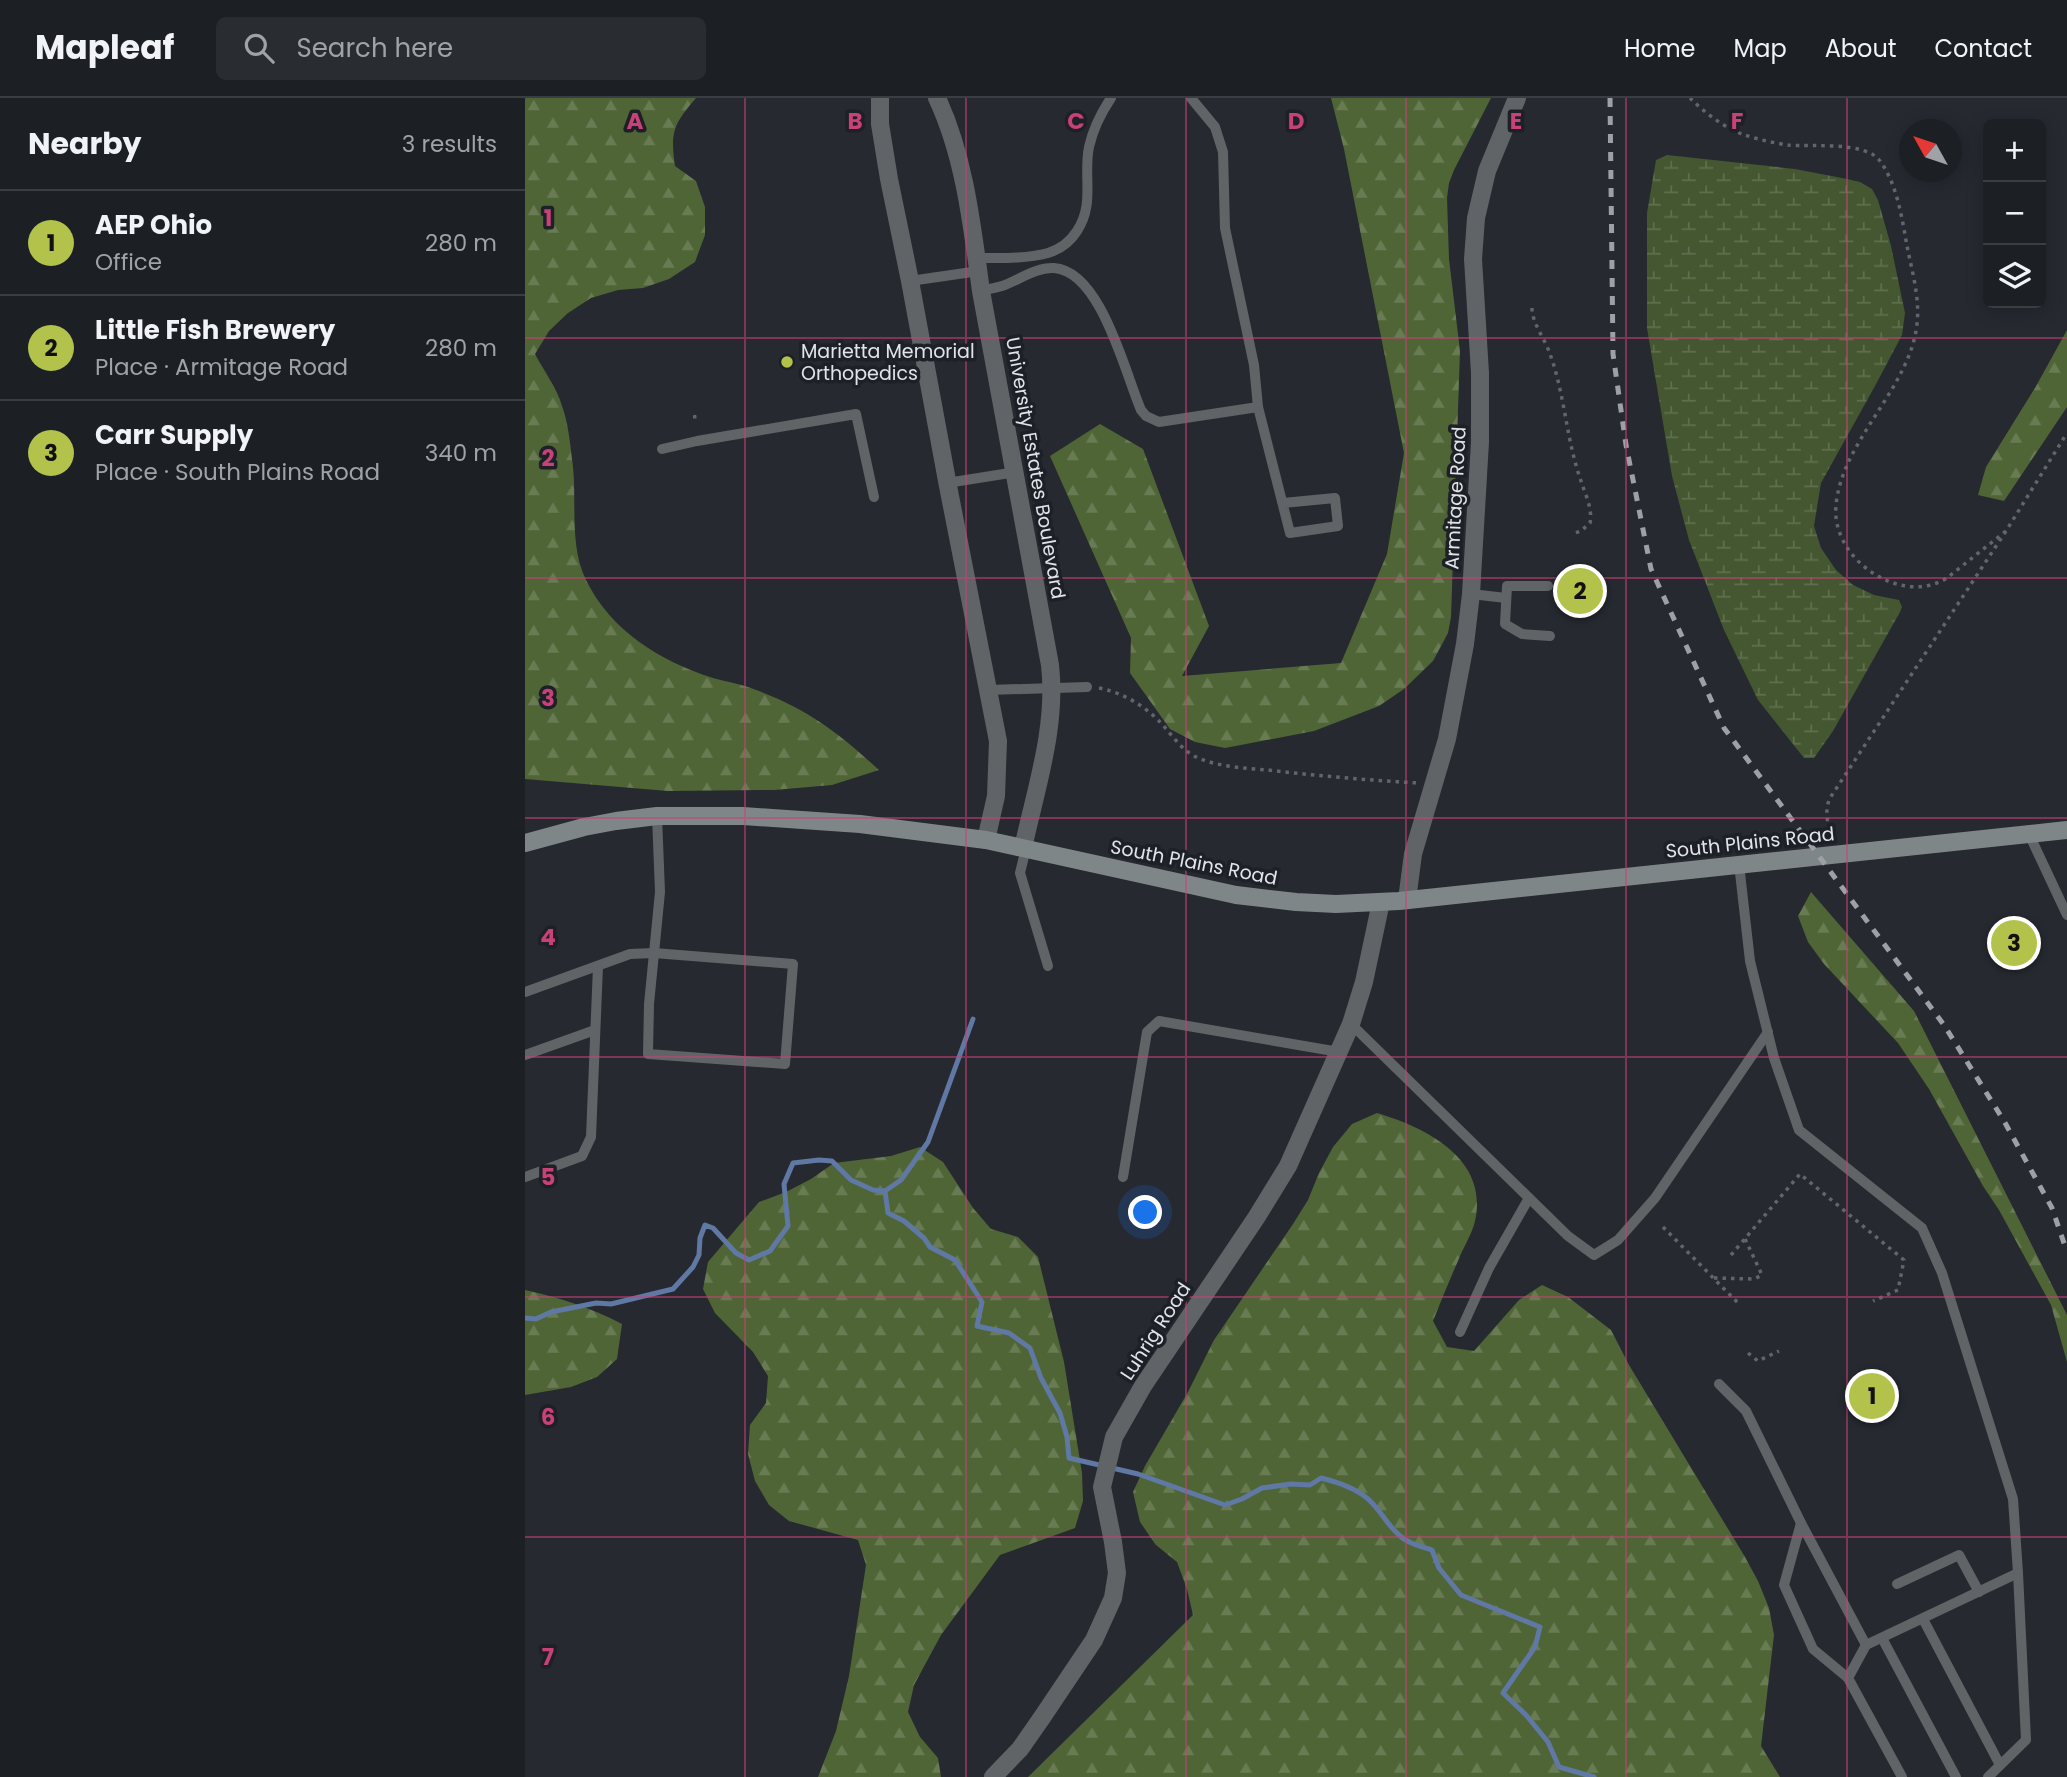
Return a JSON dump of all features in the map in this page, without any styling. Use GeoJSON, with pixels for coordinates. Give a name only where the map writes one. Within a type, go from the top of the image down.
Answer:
{"type":"FeatureCollection","features":[{"type":"Feature","properties":{"kind":"main road","name":"South Plains Road"},"geometry":{"type":"LineString","coordinates":[[525,843],[584,827],[657,816],[743,816],[860,824],[986,840],[1236,895],[1336,904],[1407,900],[1615,879],[2067,830]]}},
{"type":"Feature","properties":{"kind":"street"},"geometry":{"type":"LineString","coordinates":[[880,98],[880,124],[885,156],[998,741],[996,796],[986,840]]}},
{"type":"Feature","properties":{"kind":"street","name":"University Estates Boulevard"},"geometry":{"type":"LineString","coordinates":[[937,98],[960,165],[1053,688],[1045,752],[1024,848]]}},
{"type":"Feature","properties":{"kind":"street","name":"Armitage Road"},"geometry":{"type":"LineString","coordinates":[[1407,900],[1413,853],[1447,740],[1471,594],[1481,442],[1473,259],[1476,218],[1487,171],[1517,98]]}},
{"type":"Feature","properties":{"kind":"street","name":"Luhrig Road"},"geometry":{"type":"LineString","coordinates":[[993,1777],[1020,1749],[1094,1640],[1112,1598],[1117,1573],[1102,1487],[1114,1437],[1143,1386],[1256,1218],[1287,1166],[1351,1024],[1364,982],[1381,902]]}},
{"type":"Feature","properties":{"kind":"lane"},"geometry":{"type":"LineString","coordinates":[[910,281],[978,264],[1048,253],[1065,246],[1086,214],[1089,147],[1096,124],[1111,98]]}},
{"type":"Feature","properties":{"kind":"lane"},"geometry":{"type":"LineString","coordinates":[[1193,99],[1215,127],[1223,152],[1225,228],[1254,365],[1258,407],[1290,533],[1338,526],[1335,498],[1283,503]]}},
{"type":"Feature","properties":{"kind":"lane"},"geometry":{"type":"LineString","coordinates":[[981,291],[1051,268],[1065,270],[1074,275],[1086,285],[1105,317],[1141,410],[1152,420],[1159,422],[1258,407]]}},
{"type":"Feature","properties":{"kind":"lane"},"geometry":{"type":"LineString","coordinates":[[662,449],[856,414],[874,498]]}},
{"type":"Feature","properties":{"kind":"lane"},"geometry":{"type":"LineString","coordinates":[[947,483],[1016,472]]}},
{"type":"Feature","properties":{"kind":"lane"},"geometry":{"type":"LineString","coordinates":[[1548,586],[1507,586],[1505,624],[1522,634],[1550,636]]}},
{"type":"Feature","properties":{"kind":"lane"},"geometry":{"type":"LineString","coordinates":[[1471,594],[1506,598]]}},
{"type":"Feature","properties":{"kind":"lane"},"geometry":{"type":"LineString","coordinates":[[988,690],[1087,687]]}},
{"type":"Feature","properties":{"kind":"lane"},"geometry":{"type":"LineString","coordinates":[[525,992],[630,954],[654,953],[793,964],[785,1064],[647,1054],[654,953],[660,892],[657,816]]}},
{"type":"Feature","properties":{"kind":"lane"},"geometry":{"type":"LineString","coordinates":[[2029,834],[2067,915]]}},
{"type":"Feature","properties":{"kind":"lane"},"geometry":{"type":"LineString","coordinates":[[1024,848],[1020,873],[1048,966]]}},
{"type":"Feature","properties":{"kind":"lane"},"geometry":{"type":"LineString","coordinates":[[1739,864],[1750,961],[1774,1058],[1799,1130],[1922,1228],[1937,1259],[2013,1499],[2026,1740],[1988,1777]]}},
{"type":"Feature","properties":{"kind":"lane"},"geometry":{"type":"LineString","coordinates":[[525,1177],[582,1156],[591,1137],[597,966]]}},
{"type":"Feature","properties":{"kind":"lane"},"geometry":{"type":"LineString","coordinates":[[1123,1177],[1147,1032],[1159,1021],[1339,1052]]}},
{"type":"Feature","properties":{"kind":"lane"},"geometry":{"type":"LineString","coordinates":[[1351,1024],[1568,1236],[1594,1255],[1618,1240],[1655,1198],[1768,1032]]}},
{"type":"Feature","properties":{"kind":"lane"},"geometry":{"type":"LineString","coordinates":[[525,1055],[595,1030]]}},
{"type":"Feature","properties":{"kind":"lane"},"geometry":{"type":"LineString","coordinates":[[1461,1332],[1489,1268],[1529,1198]]}},
{"type":"Feature","properties":{"kind":"lane"},"geometry":{"type":"LineString","coordinates":[[1719,1384],[1746,1411],[1866,1646]]}},
{"type":"Feature","properties":{"kind":"lane"},"geometry":{"type":"LineString","coordinates":[[1801,1523],[1784,1585],[1813,1649],[1848,1678],[1902,1777]]}},
{"type":"Feature","properties":{"kind":"lane"},"geometry":{"type":"LineString","coordinates":[[1897,1584],[1959,1555],[1979,1592]]}},
{"type":"Feature","properties":{"kind":"lane"},"geometry":{"type":"LineString","coordinates":[[1848,1678],[1866,1646],[2018,1573]]}},
{"type":"Feature","properties":{"kind":"lane"},"geometry":{"type":"LineString","coordinates":[[1923,1619],[2000,1765]]}},
{"type":"Feature","properties":{"kind":"lane"},"geometry":{"type":"LineString","coordinates":[[1882,1638],[1956,1777]]}},
{"type":"Feature","properties":{"kind":"path"},"geometry":{"type":"LineString","coordinates":[[1690,98],[1714,119],[1741,134],[1786,145],[1851,148],[1874,154],[1881,161],[1894,190],[1917,293],[1917,323],[1913,345],[1904,366],[1845,471],[1837,491],[1836,521],[1849,550],[1860,564],[1884,579],[1899,585],[1928,586],[1947,579],[2006,531]]}},
{"type":"Feature","properties":{"kind":"path"},"geometry":{"type":"LineString","coordinates":[[1532,308],[1532,315],[1558,378],[1571,446],[1591,512],[1590,523],[1575,533]]}},
{"type":"Feature","properties":{"kind":"path"},"geometry":{"type":"LineString","coordinates":[[693,417],[701,416]]}},
{"type":"Feature","properties":{"kind":"path"},"geometry":{"type":"LineString","coordinates":[[1834,854],[1826,814],[1830,798],[2006,531],[2067,433]]}},
{"type":"Feature","properties":{"kind":"path"},"geometry":{"type":"LineString","coordinates":[[1087,687],[1121,694],[1156,718],[1195,756],[1227,766],[1434,785]]}},
{"type":"Feature","properties":{"kind":"path"},"geometry":{"type":"LineString","coordinates":[[1731,1255],[1800,1174],[1904,1260],[1898,1290],[1873,1301]]}},
{"type":"Feature","properties":{"kind":"path"},"geometry":{"type":"LineString","coordinates":[[1663,1227],[1739,1304]]}},
{"type":"Feature","properties":{"kind":"path"},"geometry":{"type":"LineString","coordinates":[[1714,1278],[1754,1279],[1763,1276],[1745,1239]]}},
{"type":"Feature","properties":{"kind":"path"},"geometry":{"type":"LineString","coordinates":[[1748,1353],[1758,1361],[1779,1351]]}},
{"type":"Feature","properties":{"kind":"green space"},"geometry":{"type":"Polygon","coordinates":[[[525,98],[696,98],[678,122],[673,144],[675,166],[696,181],[705,207],[705,235],[695,262],[669,279],[643,288],[618,290],[591,298],[568,313],[549,331],[535,354],[560,399],[566,419],[574,474],[575,536],[580,566],[586,580],[609,614],[639,642],[693,671],[754,689],[793,706],[837,734],[879,770],[832,785],[774,790],[668,791],[525,779],[525,98]]]}},
{"type":"Feature","properties":{"kind":"green space"},"geometry":{"type":"Polygon","coordinates":[[[1331,98],[1491,98],[1454,170],[1447,198],[1449,259],[1460,351],[1451,617],[1448,633],[1433,661],[1404,689],[1379,706],[1314,731],[1225,748],[1195,742],[1170,729],[1130,673],[1131,638],[1050,456],[1100,424],[1143,449],[1209,626],[1182,676],[1341,663],[1387,554],[1404,453],[1344,149],[1331,98]]]}},
{"type":"Feature","properties":{"kind":"green space"},"geometry":{"type":"Polygon","coordinates":[[[1667,155],[1795,169],[1860,182],[1872,189],[1878,200],[1891,246],[1905,313],[1902,335],[1821,483],[1814,526],[1821,548],[1836,570],[1853,585],[1874,595],[1899,600],[1902,607],[1833,731],[1814,758],[1804,758],[1758,700],[1724,630],[1689,540],[1672,476],[1647,328],[1647,213],[1656,160],[1667,155]]]}},
{"type":"Feature","properties":{"kind":"green space"},"geometry":{"type":"Polygon","coordinates":[[[2067,330],[2067,407],[2004,501],[1978,495],[1986,467],[2067,330]]]}},
{"type":"Feature","properties":{"kind":"green space"},"geometry":{"type":"Polygon","coordinates":[[[1811,892],[1914,1011],[2067,1315],[2067,1362],[2051,1305],[1929,1089],[1898,1043],[1824,964],[1808,942],[1798,916],[1811,892]]]}},
{"type":"Feature","properties":{"kind":"green space"},"geometry":{"type":"Polygon","coordinates":[[[1377,1113],[1434,1137],[1450,1149],[1473,1180],[1477,1199],[1475,1221],[1433,1321],[1447,1347],[1474,1351],[1519,1300],[1542,1285],[1568,1297],[1611,1330],[1629,1365],[1745,1557],[1769,1608],[1774,1635],[1761,1746],[1780,1777],[1028,1777],[1193,1615],[1177,1562],[1156,1545],[1140,1522],[1133,1492],[1214,1340],[1308,1200],[1333,1147],[1352,1124],[1377,1113]]]}},
{"type":"Feature","properties":{"kind":"green space"},"geometry":{"type":"Polygon","coordinates":[[[920,1147],[943,1162],[973,1208],[991,1229],[1018,1237],[1038,1257],[1064,1362],[1082,1473],[1083,1501],[1075,1528],[1000,1555],[941,1635],[914,1685],[908,1712],[920,1737],[938,1758],[941,1777],[818,1777],[836,1731],[849,1676],[866,1565],[858,1540],[789,1521],[769,1505],[755,1481],[748,1454],[750,1425],[766,1403],[768,1376],[753,1352],[715,1313],[703,1289],[708,1262],[759,1202],[811,1179],[834,1163],[891,1156],[920,1147]]]}},
{"type":"Feature","properties":{"kind":"green space"},"geometry":{"type":"Polygon","coordinates":[[[525,1290],[575,1304],[622,1324],[617,1359],[597,1377],[571,1387],[525,1395],[525,1290]]]}},
{"type":"Feature","properties":{"kind":"waterway"},"geometry":{"type":"LineString","coordinates":[[885,1191],[901,1180],[928,1142],[973,1019]]}},
{"type":"Feature","properties":{"kind":"waterway"},"geometry":{"type":"LineString","coordinates":[[525,1318],[536,1319],[551,1312],[596,1303],[611,1304],[673,1289],[693,1267],[699,1255],[700,1238],[705,1225],[713,1228],[736,1253],[749,1260],[770,1251],[788,1226],[784,1184],[793,1163],[832,1161],[851,1180],[873,1190],[885,1191],[888,1213],[904,1221],[924,1238],[930,1247],[955,1260],[982,1302],[977,1326],[1009,1333],[1030,1348],[1041,1378],[1060,1413],[1067,1437],[1069,1458],[1138,1474],[1225,1505],[1262,1488],[1291,1484],[1310,1485],[1321,1478],[1343,1485],[1368,1499],[1401,1536],[1413,1544],[1432,1550],[1439,1568],[1461,1595],[1540,1627],[1535,1647],[1503,1693],[1548,1742],[1559,1767],[1594,1777]]}},
{"type":"Feature","properties":{"kind":"railway"},"geometry":{"type":"LineString","coordinates":[[1610,98],[1613,354],[1626,445],[1651,569],[1724,728],[1944,1025],[2004,1121],[2052,1208],[2067,1252]]}},
{"type":"Feature","properties":{"kind":"place","name":"Marietta Memorial Orthopedics"},"geometry":{"type":"Point","coordinates":[787,362]}},
{"type":"Feature","properties":{"kind":"place","name":"Little Fish Brewery"},"geometry":{"type":"Point","coordinates":[1580,591]}},
{"type":"Feature","properties":{"kind":"place","name":"Carr Supply"},"geometry":{"type":"Point","coordinates":[2014,943]}},
{"type":"Feature","properties":{"kind":"place","name":"AEP Ohio"},"geometry":{"type":"Point","coordinates":[1872,1396]}}]}
